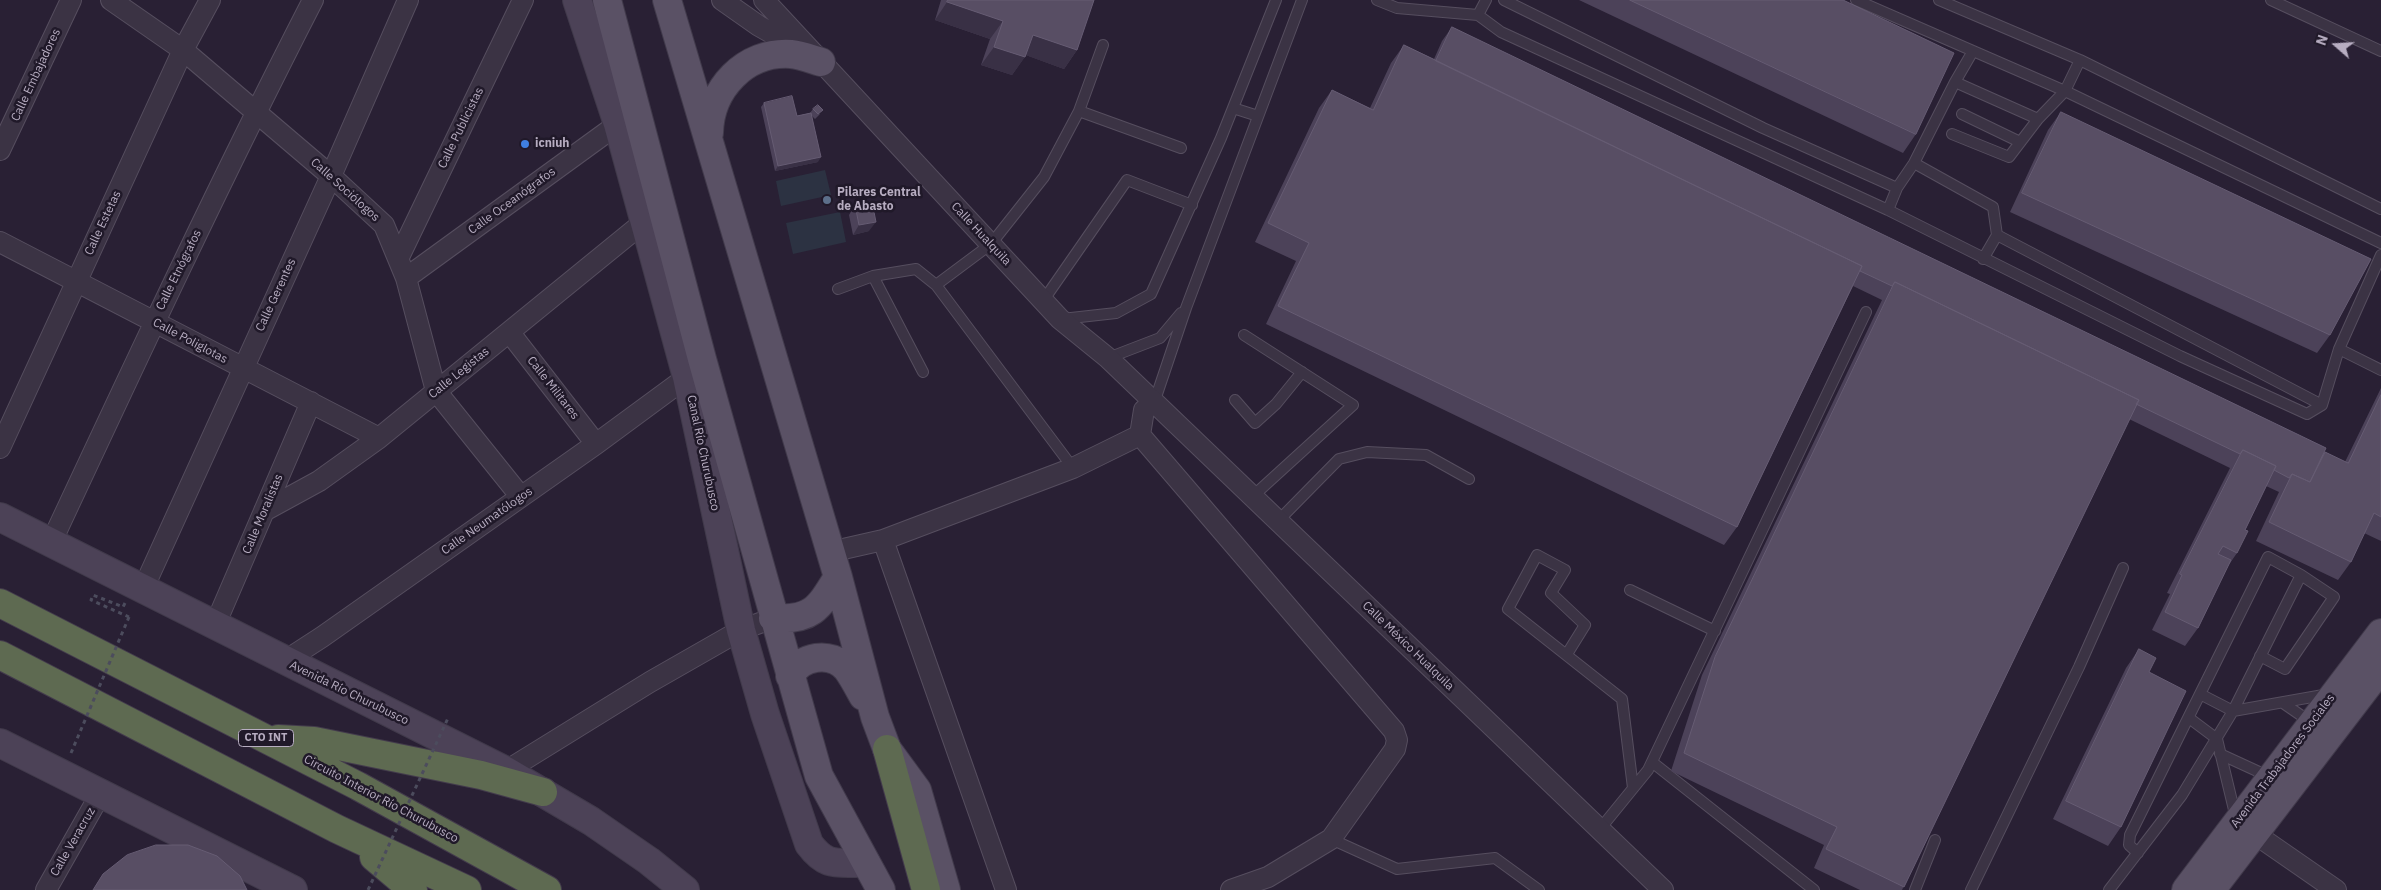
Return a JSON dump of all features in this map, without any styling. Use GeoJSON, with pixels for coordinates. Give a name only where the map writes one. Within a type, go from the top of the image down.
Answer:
{"type":"FeatureCollection","features":[{"type":"Feature","properties":{"kind":"highway","name":"Circuito Interior Río Churubusco"},"geometry":{"type":"LineString","coordinates":[[0,603],[267,738],[437,828],[547,890]]}},
{"type":"Feature","properties":{"kind":"highway"},"geometry":{"type":"LineString","coordinates":[[0,654],[337,829],[467,890]]}},
{"type":"Feature","properties":{"kind":"highway"},"geometry":{"type":"LineString","coordinates":[[267,738],[314,741],[481,775],[543,792]]}},
{"type":"Feature","properties":{"kind":"highway"},"geometry":{"type":"LineString","coordinates":[[886,748],[926,890]]}},
{"type":"Feature","properties":{"kind":"highway"},"geometry":{"type":"LineString","coordinates":[[337,829],[413,890]]}},
{"type":"Feature","properties":{"kind":"main road","name":"Canal Río Churubusco"},"geometry":{"type":"LineString","coordinates":[[577,0],[618,124],[687,377],[741,630],[765,714],[809,844],[819,857],[830,862],[866,863]]}},
{"type":"Feature","properties":{"kind":"main road","name":"Canal Río Churubusco"},"geometry":{"type":"LineString","coordinates":[[607,0],[702,359],[773,618],[819,776],[881,890]]}},
{"type":"Feature","properties":{"kind":"main road"},"geometry":{"type":"LineString","coordinates":[[667,0],[834,565],[876,717],[886,748],[917,790],[946,890]]}},
{"type":"Feature","properties":{"kind":"main road"},"geometry":{"type":"LineString","coordinates":[[709,137],[711,111],[716,99],[727,82],[741,68],[764,57],[778,55],[804,56],[818,60]]}},
{"type":"Feature","properties":{"kind":"main road","name":"Avenida Río Churubusco"},"geometry":{"type":"LineString","coordinates":[[0,517],[543,792],[611,835],[685,890]]}},
{"type":"Feature","properties":{"kind":"main road"},"geometry":{"type":"LineString","coordinates":[[773,618],[787,619],[806,616],[821,604],[834,565]]}},
{"type":"Feature","properties":{"kind":"main road","name":"Avenida Trabajadores Sociales"},"geometry":{"type":"LineString","coordinates":[[2211,890],[2271,777],[2381,633]]}},
{"type":"Feature","properties":{"kind":"main road"},"geometry":{"type":"LineString","coordinates":[[790,676],[794,669],[809,658],[825,658],[840,664],[846,668],[876,717]]}},
{"type":"Feature","properties":{"kind":"main road","name":"Avenida Trabajadores Sociales"},"geometry":{"type":"LineString","coordinates":[[2186,890],[2245,827],[2381,668]]}},
{"type":"Feature","properties":{"kind":"main road"},"geometry":{"type":"LineString","coordinates":[[0,743],[293,890]]}},
{"type":"Feature","properties":{"kind":"street","name":"Calle Embajadores"},"geometry":{"type":"LineString","coordinates":[[0,150],[71,0]]}},
{"type":"Feature","properties":{"kind":"street","name":"Calle Sociólogos"},"geometry":{"type":"LineString","coordinates":[[111,0],[183,50],[331,176],[384,225],[399,257],[406,278],[436,391],[521,497]]}},
{"type":"Feature","properties":{"kind":"street","name":"Calle Estetas"},"geometry":{"type":"LineString","coordinates":[[0,448],[183,50],[210,0]]}},
{"type":"Feature","properties":{"kind":"street","name":"Calle Etnógrafos"},"geometry":{"type":"LineString","coordinates":[[52,543],[154,322],[256,112],[313,0]]}},
{"type":"Feature","properties":{"kind":"street","name":"Calle Gerentes"},"geometry":{"type":"LineString","coordinates":[[137,587],[331,176],[408,0]]}},
{"type":"Feature","properties":{"kind":"street","name":"Calle Publicistas"},"geometry":{"type":"LineString","coordinates":[[399,257],[524,0]]}},
{"type":"Feature","properties":{"kind":"street","name":"Calle Hualquila"},"geometry":{"type":"LineString","coordinates":[[722,0],[793,47],[818,60]]}},
{"type":"Feature","properties":{"kind":"street","name":"Calle Hualquila"},"geometry":{"type":"LineString","coordinates":[[764,0],[1060,319],[1108,358],[1154,402]]}},
{"type":"Feature","properties":{"kind":"street","name":"Calle Oceanógrafos"},"geometry":{"type":"LineString","coordinates":[[406,278],[618,124]]}},
{"type":"Feature","properties":{"kind":"street","name":"Calle Legistas"},"geometry":{"type":"LineString","coordinates":[[264,511],[319,481],[379,438],[644,222]]}},
{"type":"Feature","properties":{"kind":"street","name":"Calle Poliglotas"},"geometry":{"type":"LineString","coordinates":[[0,242],[379,438]]}},
{"type":"Feature","properties":{"kind":"street","name":"Calle Militares"},"geometry":{"type":"LineString","coordinates":[[510,333],[596,444]]}},
{"type":"Feature","properties":{"kind":"street","name":"Calle Neumatólogos"},"geometry":{"type":"LineString","coordinates":[[285,661],[330,632],[596,444],[687,377]]}},
{"type":"Feature","properties":{"kind":"street","name":"Calle Moralistas"},"geometry":{"type":"LineString","coordinates":[[215,626],[311,402]]}},
{"type":"Feature","properties":{"kind":"street"},"geometry":{"type":"LineString","coordinates":[[1154,402],[1144,410],[1140,435],[1394,730],[1397,740],[1395,749],[1331,839],[1268,877],[1231,890]]}},
{"type":"Feature","properties":{"kind":"street","name":"Calle México Hualquila"},"geometry":{"type":"LineString","coordinates":[[1154,402],[1663,890]]}},
{"type":"Feature","properties":{"kind":"street"},"geometry":{"type":"LineString","coordinates":[[834,565],[883,540],[1073,468],[1140,435]]}},
{"type":"Feature","properties":{"kind":"street"},"geometry":{"type":"LineString","coordinates":[[883,540],[1006,890]]}},
{"type":"Feature","properties":{"kind":"street"},"geometry":{"type":"LineString","coordinates":[[506,772],[650,682],[741,630],[773,618]]}},
{"type":"Feature","properties":{"kind":"street","name":"Calle Veracruz"},"geometry":{"type":"LineString","coordinates":[[46,890],[101,793]]}},
{"type":"Feature","properties":{"kind":"street"},"geometry":{"type":"LineString","coordinates":[[2245,827],[2336,890]]}},
{"type":"Feature","properties":{"kind":"lane"},"geometry":{"type":"LineString","coordinates":[[1060,319],[1116,314],[1151,294],[1192,205],[1276,0]]}},
{"type":"Feature","properties":{"kind":"lane"},"geometry":{"type":"LineString","coordinates":[[1154,402],[1186,308],[1302,0]]}},
{"type":"Feature","properties":{"kind":"lane"},"geometry":{"type":"LineString","coordinates":[[1376,0],[1397,8],[1478,15],[1501,32],[1888,210],[2180,356],[2307,414],[2322,405],[2340,349],[2380,260]]}},
{"type":"Feature","properties":{"kind":"lane"},"geometry":{"type":"LineString","coordinates":[[1478,15],[1486,0]]}},
{"type":"Feature","properties":{"kind":"lane"},"geometry":{"type":"LineString","coordinates":[[1504,0],[1763,128],[1897,188]]}},
{"type":"Feature","properties":{"kind":"lane"},"geometry":{"type":"LineString","coordinates":[[1856,0],[2065,91],[2381,243]]}},
{"type":"Feature","properties":{"kind":"lane"},"geometry":{"type":"LineString","coordinates":[[1939,0],[2080,60],[2381,208]]}},
{"type":"Feature","properties":{"kind":"lane"},"geometry":{"type":"LineString","coordinates":[[2271,0],[2381,51]]}},
{"type":"Feature","properties":{"kind":"lane"},"geometry":{"type":"LineString","coordinates":[[936,285],[991,244],[1044,177],[1079,111],[1103,45]]}},
{"type":"Feature","properties":{"kind":"lane"},"geometry":{"type":"LineString","coordinates":[[1888,210],[1897,188],[1914,163],[1973,51]]}},
{"type":"Feature","properties":{"kind":"lane"},"geometry":{"type":"LineString","coordinates":[[1952,134],[2009,157],[2038,119],[2065,91],[2080,60]]}},
{"type":"Feature","properties":{"kind":"lane"},"geometry":{"type":"LineString","coordinates":[[1955,82],[2038,119]]}},
{"type":"Feature","properties":{"kind":"lane"},"geometry":{"type":"LineString","coordinates":[[1233,108],[1258,116]]}},
{"type":"Feature","properties":{"kind":"lane"},"geometry":{"type":"LineString","coordinates":[[1079,111],[1181,148]]}},
{"type":"Feature","properties":{"kind":"lane"},"geometry":{"type":"LineString","coordinates":[[1962,114],[2020,142]]}},
{"type":"Feature","properties":{"kind":"lane"},"geometry":{"type":"LineString","coordinates":[[1914,163],[1992,207],[1997,235],[1983,259]]}},
{"type":"Feature","properties":{"kind":"lane"},"geometry":{"type":"LineString","coordinates":[[1044,302],[1127,180],[1192,205]]}},
{"type":"Feature","properties":{"kind":"lane"},"geometry":{"type":"LineString","coordinates":[[1997,235],[2322,405]]}},
{"type":"Feature","properties":{"kind":"lane"},"geometry":{"type":"LineString","coordinates":[[838,289],[873,276],[916,269],[936,285],[1073,468]]}},
{"type":"Feature","properties":{"kind":"lane"},"geometry":{"type":"LineString","coordinates":[[873,276],[923,372]]}},
{"type":"Feature","properties":{"kind":"lane"},"geometry":{"type":"LineString","coordinates":[[1108,358],[1160,338],[1186,308]]}},
{"type":"Feature","properties":{"kind":"lane"},"geometry":{"type":"LineString","coordinates":[[1600,829],[1648,770],[1866,312]]}},
{"type":"Feature","properties":{"kind":"lane"},"geometry":{"type":"LineString","coordinates":[[1244,335],[1353,405],[1252,497]]}},
{"type":"Feature","properties":{"kind":"lane"},"geometry":{"type":"LineString","coordinates":[[2340,349],[2381,370]]}},
{"type":"Feature","properties":{"kind":"lane"},"geometry":{"type":"LineString","coordinates":[[1235,400],[1255,423],[1276,404],[1302,372]]}},
{"type":"Feature","properties":{"kind":"lane"},"geometry":{"type":"LineString","coordinates":[[1278,521],[1339,460],[1367,452],[1426,455],[1469,479]]}},
{"type":"Feature","properties":{"kind":"lane"},"geometry":{"type":"LineString","coordinates":[[1567,654],[1585,626],[1551,593],[1565,570],[1537,555],[1508,609],[1622,699],[1633,788]]}},
{"type":"Feature","properties":{"kind":"lane"},"geometry":{"type":"LineString","coordinates":[[2138,853],[2129,845],[2130,835],[2268,557],[2301,575],[2334,597],[2285,669],[2260,656]]}},
{"type":"Feature","properties":{"kind":"lane"},"geometry":{"type":"LineString","coordinates":[[1971,890],[2079,668],[2123,568]]}},
{"type":"Feature","properties":{"kind":"lane"},"geometry":{"type":"LineString","coordinates":[[2109,890],[2182,795],[2217,738],[2233,711],[2301,575]]}},
{"type":"Feature","properties":{"kind":"lane"},"geometry":{"type":"LineString","coordinates":[[1630,590],[1715,631]]}},
{"type":"Feature","properties":{"kind":"lane"},"geometry":{"type":"LineString","coordinates":[[2200,694],[2233,711],[2336,693]]}},
{"type":"Feature","properties":{"kind":"lane"},"geometry":{"type":"LineString","coordinates":[[2283,703],[2312,723]]}},
{"type":"Feature","properties":{"kind":"lane"},"geometry":{"type":"LineString","coordinates":[[2189,718],[2217,738],[2220,754],[2245,827]]}},
{"type":"Feature","properties":{"kind":"lane"},"geometry":{"type":"LineString","coordinates":[[2220,754],[2271,777]]}},
{"type":"Feature","properties":{"kind":"lane"},"geometry":{"type":"LineString","coordinates":[[1652,762],[1814,890]]}},
{"type":"Feature","properties":{"kind":"lane"},"geometry":{"type":"LineString","coordinates":[[1331,839],[1397,870],[1495,858],[1539,890]]}},
{"type":"Feature","properties":{"kind":"lane"},"geometry":{"type":"LineString","coordinates":[[1916,890],[1935,840]]}},
{"type":"Feature","properties":{"kind":"path"},"geometry":{"type":"LineString","coordinates":[[71,753],[129,617],[91,600],[93,595],[123,607],[137,587]]}},
{"type":"Feature","properties":{"kind":"path"},"geometry":{"type":"LineString","coordinates":[[368,890],[449,716]]}},
{"type":"Feature","properties":{"kind":"shaded area"},"geometry":{"type":"Polygon","coordinates":[[[825,170],[831,195],[781,206],[776,181],[825,170]]]}},
{"type":"Feature","properties":{"kind":"shaded area"},"geometry":{"type":"Polygon","coordinates":[[[840,212],[846,242],[793,254],[786,223],[840,212]]]}},
{"type":"Feature","properties":{"kind":"building"},"geometry":{"type":"Polygon","coordinates":[[[948,0],[1094,0],[1077,50],[1033,35],[1025,57],[994,47],[1003,21],[947,2],[948,0]]]}},
{"type":"Feature","properties":{"kind":"building"},"geometry":{"type":"Polygon","coordinates":[[[1630,0],[1843,0],[1954,53],[1916,134],[1630,0]]]}},
{"type":"Feature","properties":{"kind":"building"},"geometry":{"type":"Polygon","coordinates":[[[1452,27],[2326,448],[2310,482],[2292,474],[2289,478],[2274,470],[2276,466],[2243,450],[2240,454],[2136,404],[2139,400],[1895,282],[1892,286],[1860,271],[1862,266],[1436,61],[1452,27]]]}},
{"type":"Feature","properties":{"kind":"building"},"geometry":{"type":"Polygon","coordinates":[[[1404,45],[1862,266],[1737,527],[1278,306],[1309,243],[1268,223],[1332,90],[1373,110],[1404,45]]]}},
{"type":"Feature","properties":{"kind":"building"},"geometry":{"type":"Polygon","coordinates":[[[792,96],[797,116],[811,113],[821,157],[778,166],[764,103],[792,96]]]}},
{"type":"Feature","properties":{"kind":"building"},"geometry":{"type":"Polygon","coordinates":[[[818,105],[823,110],[818,114],[813,109],[818,105]]]}},
{"type":"Feature","properties":{"kind":"building"},"geometry":{"type":"Polygon","coordinates":[[[2061,112],[2371,259],[2330,335],[2022,193],[2061,112]]]}},
{"type":"Feature","properties":{"kind":"building"},"geometry":{"type":"Polygon","coordinates":[[[872,202],[876,222],[859,225],[855,205],[872,202]]]}},
{"type":"Feature","properties":{"kind":"building"},"geometry":{"type":"Polygon","coordinates":[[[1895,282],[2139,400],[1904,887],[1826,849],[1837,827],[1684,753],[1715,657],[1895,282]]]}},
{"type":"Feature","properties":{"kind":"building"},"geometry":{"type":"Polygon","coordinates":[[[2381,395],[2381,517],[2374,513],[2351,562],[2269,522],[2292,474],[2310,482],[2325,452],[2348,463],[2381,395]]]}},
{"type":"Feature","properties":{"kind":"building"},"geometry":{"type":"Polygon","coordinates":[[[2243,450],[2276,466],[2245,530],[2248,531],[2237,553],[2223,546],[2218,554],[2231,560],[2198,628],[2165,612],[2182,575],[2180,574],[2243,450]]]}},
{"type":"Feature","properties":{"kind":"building"},"geometry":{"type":"Polygon","coordinates":[[[2139,649],[2156,658],[2149,672],[2186,691],[2121,827],[2066,801],[2139,649]]]}},
{"type":"Feature","properties":{"kind":"building"},"geometry":{"type":"Polygon","coordinates":[[[156,845],[188,845],[217,856],[240,876],[247,890],[93,890],[103,874],[127,855],[156,845]]]}},
{"type":"Feature","properties":{"kind":"place","name":"icniuh"},"geometry":{"type":"Point","coordinates":[525,144]}},
{"type":"Feature","properties":{"kind":"place","name":"Pilares Central de Abasto"},"geometry":{"type":"Point","coordinates":[827,200]}}]}
